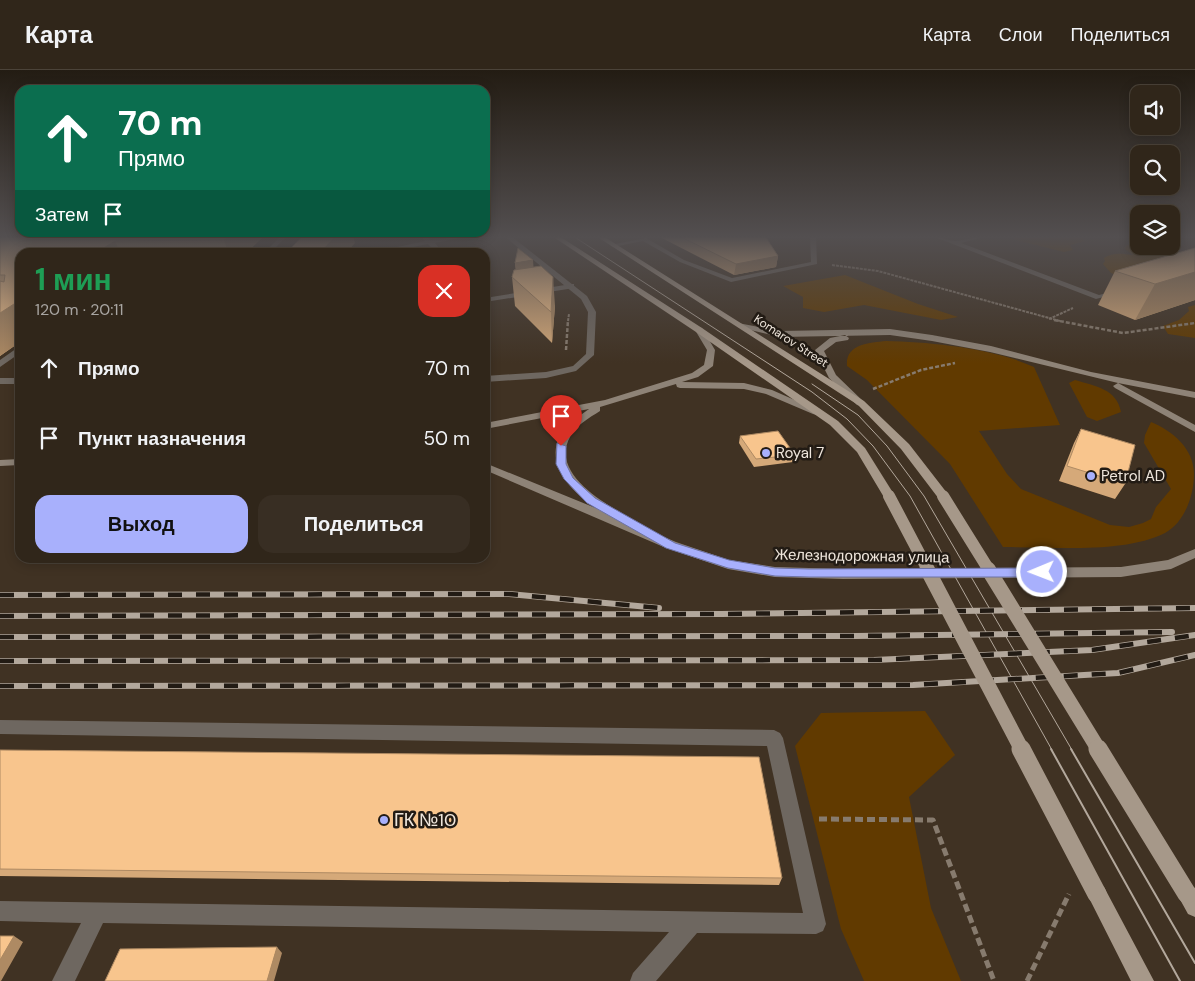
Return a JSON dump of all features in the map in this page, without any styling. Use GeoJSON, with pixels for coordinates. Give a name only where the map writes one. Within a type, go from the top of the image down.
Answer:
{"type":"FeatureCollection","features":[{"type":"Feature","properties":{"kind":"main road"},"geometry":{"type":"LineString","coordinates":[[620,279],[834,423],[862,450],[889,496],[1143,981]]}},
{"type":"Feature","properties":{"kind":"main road","name":"Komarov Street"},"geometry":{"type":"LineString","coordinates":[[667,279],[741,324],[861,403],[887,424],[907,446],[943,496],[1191,901]]}},
{"type":"Feature","properties":{"kind":"main road"},"geometry":{"type":"LineString","coordinates":[[741,324],[780,334],[890,332],[990,349],[1090,375],[1195,395]]}},
{"type":"Feature","properties":{"kind":"main road"},"geometry":{"type":"LineString","coordinates":[[490,425],[607,403],[695,375],[708,366],[710,350],[699,330]]}},
{"type":"Feature","properties":{"kind":"main road"},"geometry":{"type":"LineString","coordinates":[[861,403],[832,376],[819,350],[833,340],[890,332]]}},
{"type":"Feature","properties":{"kind":"main road"},"geometry":{"type":"LineString","coordinates":[[1090,375],[1130,391],[1195,428]]}},
{"type":"Feature","properties":{"kind":"main road"},"geometry":{"type":"LineString","coordinates":[[662,386],[704,384],[744,386],[769,392],[819,413]]}},
{"type":"Feature","properties":{"kind":"main road"},"geometry":{"type":"LineString","coordinates":[[607,403],[577,420],[567,432],[561,446],[561,464],[569,479],[591,500],[671,545]]}},
{"type":"Feature","properties":{"kind":"main road"},"geometry":{"type":"LineString","coordinates":[[0,463],[15,462]]}},
{"type":"Feature","properties":{"kind":"main road","name":"Железнодорожная улица"},"geometry":{"type":"LineString","coordinates":[[490,468],[671,545],[728,564],[775,572],[843,574],[1121,572],[1171,564],[1195,553]]}},
{"type":"Feature","properties":{"kind":"street"},"geometry":{"type":"LineString","coordinates":[[490,379],[546,375],[576,368],[590,355],[592,312],[584,298],[561,279]]}},
{"type":"Feature","properties":{"kind":"street"},"geometry":{"type":"LineString","coordinates":[[1048,279],[1099,298],[1125,289]]}},
{"type":"Feature","properties":{"kind":"street"},"geometry":{"type":"LineString","coordinates":[[490,299],[571,286]]}},
{"type":"Feature","properties":{"kind":"street"},"geometry":{"type":"LineString","coordinates":[[0,364],[15,353]]}},
{"type":"Feature","properties":{"kind":"street"},"geometry":{"type":"LineString","coordinates":[[0,381],[15,381]]}},
{"type":"Feature","properties":{"kind":"street"},"geometry":{"type":"LineString","coordinates":[[0,728],[774,738],[816,924],[0,911]]}},
{"type":"Feature","properties":{"kind":"street"},"geometry":{"type":"LineString","coordinates":[[63,981],[97,913]]}},
{"type":"Feature","properties":{"kind":"street"},"geometry":{"type":"LineString","coordinates":[[641,981],[692,922]]}},
{"type":"Feature","properties":{"kind":"path"},"geometry":{"type":"LineString","coordinates":[[908,279],[978,296],[1048,319],[1123,333],[1195,323]]}},
{"type":"Feature","properties":{"kind":"path"},"geometry":{"type":"LineString","coordinates":[[555,289],[570,302],[566,359]]}},
{"type":"Feature","properties":{"kind":"path"},"geometry":{"type":"LineString","coordinates":[[867,391],[921,370],[983,358],[990,349]]}},
{"type":"Feature","properties":{"kind":"path"},"geometry":{"type":"LineString","coordinates":[[793,819],[933,820],[994,981]]}},
{"type":"Feature","properties":{"kind":"path"},"geometry":{"type":"LineString","coordinates":[[1028,981],[1069,894]]}},
{"type":"Feature","properties":{"kind":"shaded area"},"geometry":{"type":"Polygon","coordinates":[[[825,279],[854,279],[918,304],[958,317],[941,320],[864,305],[824,312],[803,308],[803,297],[783,286],[825,279]]]}},
{"type":"Feature","properties":{"kind":"shaded area"},"geometry":{"type":"Polygon","coordinates":[[[1195,305],[1195,338],[1168,334],[1163,326],[1179,320],[1189,311],[1188,307],[1195,305]]]}},
{"type":"Feature","properties":{"kind":"shaded area"},"geometry":{"type":"Polygon","coordinates":[[[886,341],[961,347],[1000,355],[1034,367],[1060,425],[979,431],[1007,474],[1021,489],[1110,525],[1129,527],[1151,519],[1156,507],[1171,489],[1144,443],[1145,435],[1151,422],[1167,430],[1181,442],[1193,465],[1194,482],[1190,499],[1183,515],[1165,533],[1148,540],[1129,544],[1086,548],[1003,547],[950,464],[867,380],[847,366],[847,359],[854,349],[866,344],[886,341]]]}},
{"type":"Feature","properties":{"kind":"shaded area"},"geometry":{"type":"Polygon","coordinates":[[[1075,380],[1110,393],[1119,404],[1121,412],[1097,421],[1087,417],[1069,383],[1075,380]]]}},
{"type":"Feature","properties":{"kind":"shaded area"},"geometry":{"type":"Polygon","coordinates":[[[925,711],[955,755],[909,797],[931,908],[961,981],[864,981],[841,929],[795,746],[821,713],[925,711]]]}},
{"type":"Feature","properties":{"kind":"building"},"geometry":{"type":"Polygon","coordinates":[[[4,279],[15,279],[15,304],[0,313],[0,281],[4,282],[4,279]]]}},
{"type":"Feature","properties":{"kind":"building"},"geometry":{"type":"Polygon","coordinates":[[[514,279],[553,279],[551,312],[514,279]]]}},
{"type":"Feature","properties":{"kind":"building"},"geometry":{"type":"Polygon","coordinates":[[[1138,279],[1173,279],[1155,284],[1138,279]]]}},
{"type":"Feature","properties":{"kind":"building"},"geometry":{"type":"Polygon","coordinates":[[[1081,429],[1135,445],[1125,484],[1067,466],[1081,429]]]}},
{"type":"Feature","properties":{"kind":"building"},"geometry":{"type":"Polygon","coordinates":[[[778,431],[795,455],[756,459],[740,436],[778,431]]]}},
{"type":"Feature","properties":{"kind":"building","name":"ГК №10"},"geometry":{"type":"Polygon","coordinates":[[[0,750],[759,757],[782,878],[0,869],[0,750]]]}},
{"type":"Feature","properties":{"kind":"building"},"geometry":{"type":"Polygon","coordinates":[[[0,936],[14,936],[0,960],[0,936]]]}},
{"type":"Feature","properties":{"kind":"building"},"geometry":{"type":"Polygon","coordinates":[[[277,947],[267,981],[105,981],[120,949],[277,947]]]}},
{"type":"Feature","properties":{"kind":"tram line"},"geometry":{"type":"LineString","coordinates":[[638,279],[812,392],[847,419],[873,446],[910,496],[1052,750]]}},
{"type":"Feature","properties":{"kind":"tram line"},"geometry":{"type":"LineString","coordinates":[[812,384],[858,415],[887,446],[924,496],[1072,750]]}},
{"type":"Feature","properties":{"kind":"tram line"},"geometry":{"type":"LineString","coordinates":[[1051,749],[1180,981]]}},
{"type":"Feature","properties":{"kind":"tram line"},"geometry":{"type":"LineString","coordinates":[[1071,749],[1195,963]]}},
{"type":"Feature","properties":{"kind":"railway"},"geometry":{"type":"LineString","coordinates":[[0,595],[509,594],[659,608]]}},
{"type":"Feature","properties":{"kind":"railway"},"geometry":{"type":"LineString","coordinates":[[0,616],[721,614],[1195,608]]}},
{"type":"Feature","properties":{"kind":"railway"},"geometry":{"type":"LineString","coordinates":[[0,637],[855,636],[1172,632]]}},
{"type":"Feature","properties":{"kind":"railway"},"geometry":{"type":"LineString","coordinates":[[0,661],[874,660],[1092,650],[1195,635]]}},
{"type":"Feature","properties":{"kind":"railway"},"geometry":{"type":"LineString","coordinates":[[0,686],[913,685],[1118,673],[1195,655]]}},
{"type":"Feature","properties":{"kind":"place","name":"Royal 7"},"geometry":{"type":"Point","coordinates":[766,453]}},
{"type":"Feature","properties":{"kind":"place","name":"Petrol AD"},"geometry":{"type":"Point","coordinates":[1091,476]}},
{"type":"Feature","properties":{"kind":"place","name":"ГК №10"},"geometry":{"type":"Point","coordinates":[384,820]}},
{"type":"Feature","properties":{"kind":"route"},"geometry":{"type":"LineString","coordinates":[[561,446],[561,464],[569,479],[591,500],[611,513],[671,545],[728,564],[775,572],[843,574],[1042,572]]}}]}
